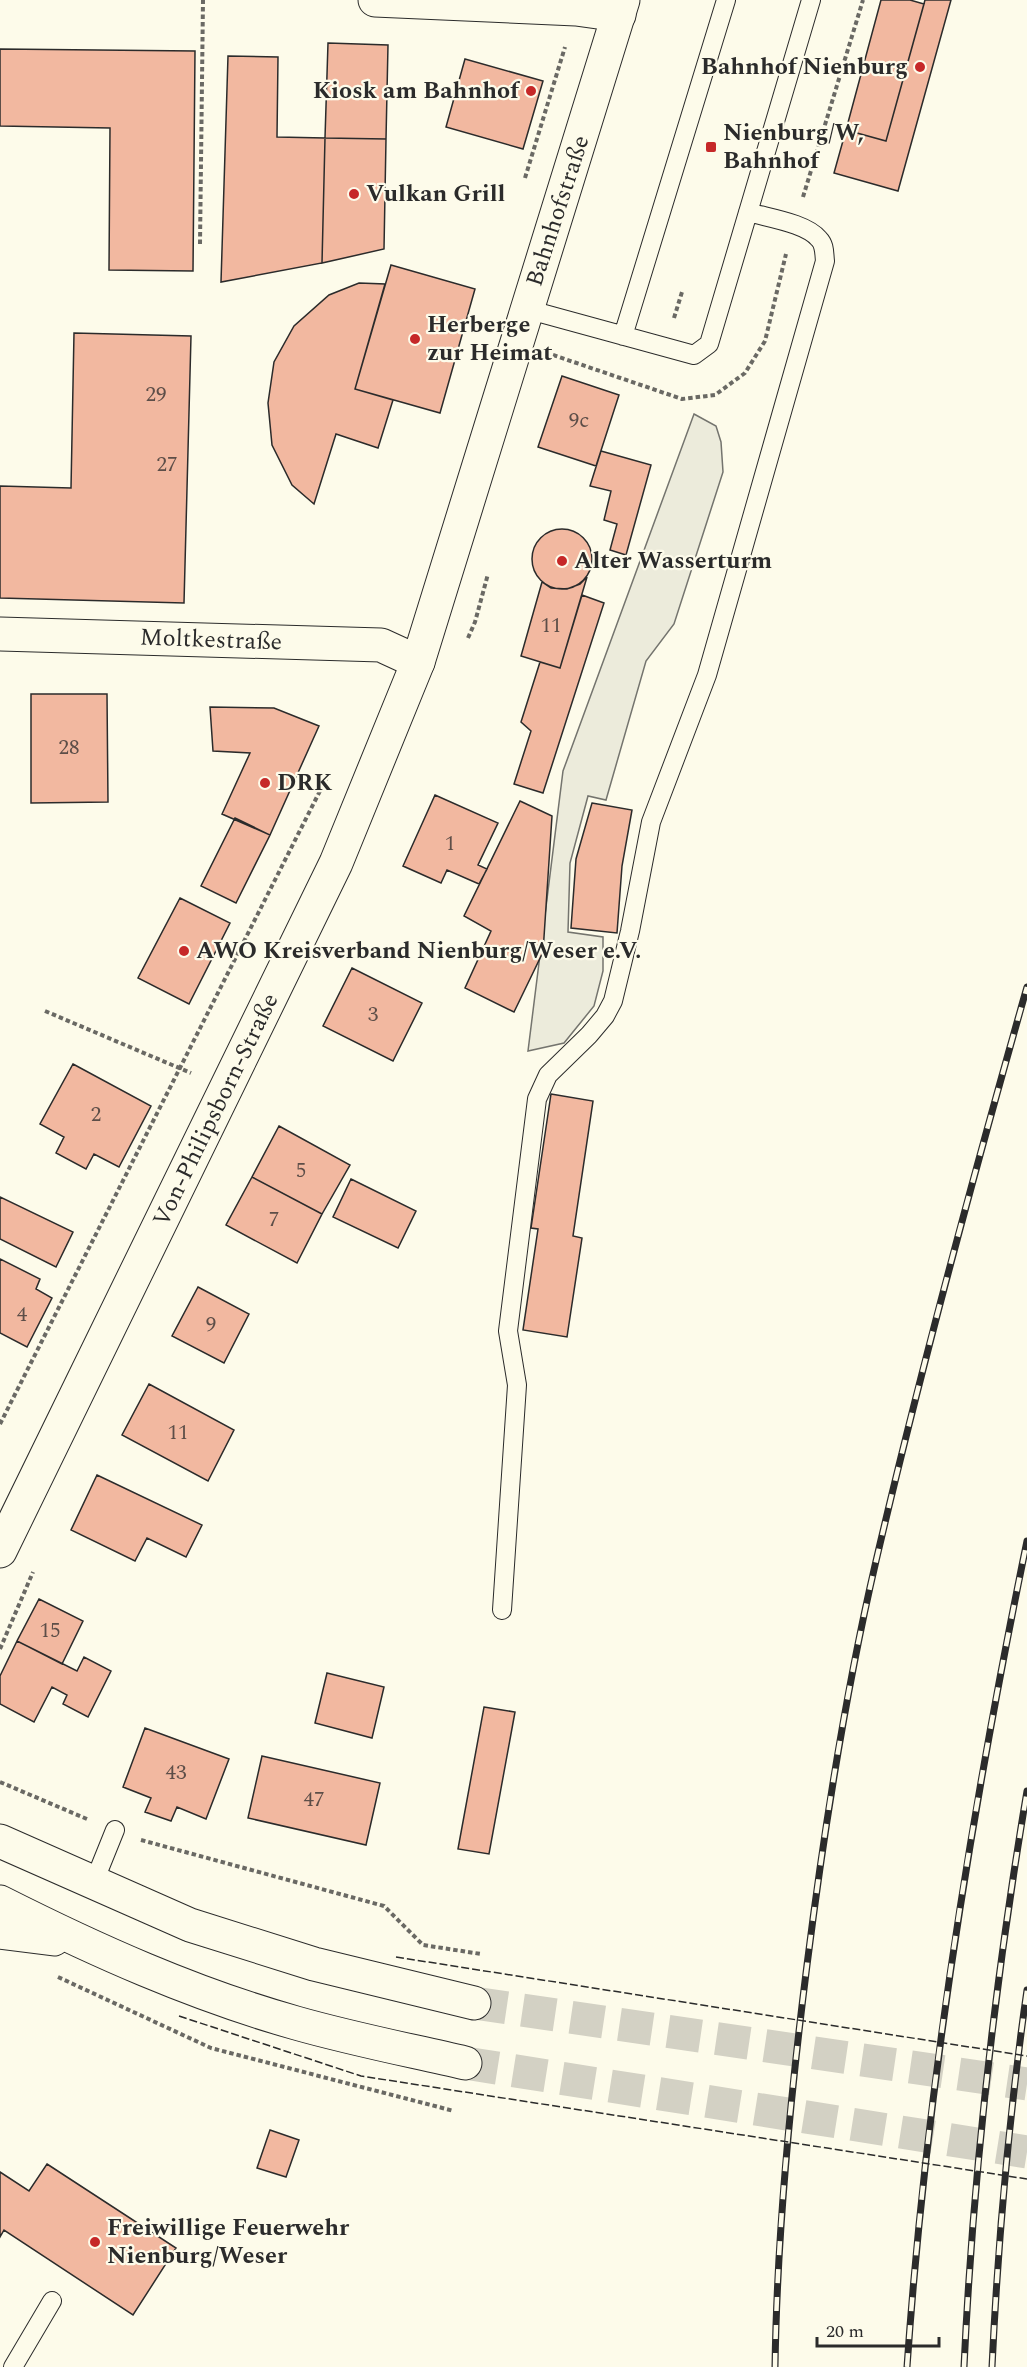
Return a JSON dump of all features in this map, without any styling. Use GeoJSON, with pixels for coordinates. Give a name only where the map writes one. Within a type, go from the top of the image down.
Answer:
{"type":"FeatureCollection","features":[{"type":"Feature","properties":{"kind":"main road"},"geometry":{"type":"LineString","coordinates":[[375,0],[576,9],[621,8]]}},
{"type":"Feature","properties":{"kind":"main road","name":"Bahnhofstraße"},"geometry":{"type":"LineString","coordinates":[[418,662],[621,8]]}},
{"type":"Feature","properties":{"kind":"main road","name":"Moltkestraße"},"geometry":{"type":"LineString","coordinates":[[0,634],[381,645],[418,662]]}},
{"type":"Feature","properties":{"kind":"main road","name":"Von-Philipsborn-Straße"},"geometry":{"type":"LineString","coordinates":[[0,1551],[336,863],[418,662]]}},
{"type":"Feature","properties":{"kind":"main road"},"geometry":{"type":"LineString","coordinates":[[0,1841],[190,1925],[314,1964],[474,2003]]}},
{"type":"Feature","properties":{"kind":"main road"},"geometry":{"type":"LineString","coordinates":[[0,1902],[80,1943],[158,1976],[295,2023],[465,2063]]}},
{"type":"Feature","properties":{"kind":"main road"},"geometry":{"type":"LineString","coordinates":[[0,1932],[80,1943]]}},
{"type":"Feature","properties":{"kind":"lane"},"geometry":{"type":"LineString","coordinates":[[623,336],[726,0]]}},
{"type":"Feature","properties":{"kind":"lane"},"geometry":{"type":"LineString","coordinates":[[526,309],[694,355],[709,344],[811,0]]}},
{"type":"Feature","properties":{"kind":"lane"},"geometry":{"type":"LineString","coordinates":[[502,1610],[517,1385],[508,1331],[537,1099],[548,1075],[589,1035],[605,1016],[613,1001],[628,941],[651,822],[707,675],[825,261],[824,249],[820,240],[806,228],[748,212]]}},
{"type":"Feature","properties":{"kind":"lane"},"geometry":{"type":"LineString","coordinates":[[94,1882],[115,1830]]}},
{"type":"Feature","properties":{"kind":"lane"},"geometry":{"type":"LineString","coordinates":[[13,2367],[52,2301]]}},
{"type":"Feature","properties":{"kind":"path"},"geometry":{"type":"LineString","coordinates":[[200,244],[203,0]]}},
{"type":"Feature","properties":{"kind":"path"},"geometry":{"type":"LineString","coordinates":[[524,182],[558,69]]}},
{"type":"Feature","properties":{"kind":"path"},"geometry":{"type":"LineString","coordinates":[[0,1424],[329,774]]}},
{"type":"Feature","properties":{"kind":"path"},"geometry":{"type":"LineString","coordinates":[[45,1011],[227,1088]]}},
{"type":"Feature","properties":{"kind":"path"},"geometry":{"type":"LineString","coordinates":[[0,1782],[133,1838],[384,1906],[423,1945],[481,1954]]}},
{"type":"Feature","properties":{"kind":"shaded area"},"geometry":{"type":"Polygon","coordinates":[[[694,414],[716,426],[721,442],[723,472],[674,624],[646,661],[606,800],[588,796],[570,863],[568,932],[603,937],[603,971],[594,1006],[564,1043],[528,1051],[563,771],[694,414]]]}},
{"type":"Feature","properties":{"kind":"building"},"geometry":{"type":"Polygon","coordinates":[[[881,0],[910,0],[924,4],[886,141],[846,130],[881,0]]]}},
{"type":"Feature","properties":{"kind":"building","name":"Bahnhof Nienburg"},"geometry":{"type":"Polygon","coordinates":[[[925,0],[951,0],[898,191],[834,173],[846,130],[886,141],[925,0]]]}},
{"type":"Feature","properties":{"kind":"building"},"geometry":{"type":"Polygon","coordinates":[[[328,43],[388,45],[386,139],[325,138],[328,43]]]}},
{"type":"Feature","properties":{"kind":"building"},"geometry":{"type":"Polygon","coordinates":[[[0,49],[195,51],[193,271],[109,270],[110,128],[0,126],[0,49]]]}},
{"type":"Feature","properties":{"kind":"building"},"geometry":{"type":"Polygon","coordinates":[[[228,56],[278,57],[277,137],[325,138],[322,263],[221,282],[228,56]]]}},
{"type":"Feature","properties":{"kind":"building"},"geometry":{"type":"Polygon","coordinates":[[[465,59],[543,81],[523,149],[446,127],[465,59]]]}},
{"type":"Feature","properties":{"kind":"building","name":"Vulkan Grill"},"geometry":{"type":"Polygon","coordinates":[[[325,138],[386,139],[384,249],[322,263],[325,138]]]}},
{"type":"Feature","properties":{"kind":"building","name":"Herberge zur Heimat"},"geometry":{"type":"Polygon","coordinates":[[[391,265],[475,289],[440,413],[355,389],[391,265]]]}},
{"type":"Feature","properties":{"kind":"building"},"geometry":{"type":"Polygon","coordinates":[[[359,283],[385,284],[355,389],[393,400],[378,448],[336,434],[314,504],[292,485],[272,445],[268,403],[274,362],[294,326],[329,295],[359,283]]]}},
{"type":"Feature","properties":{"kind":"building"},"geometry":{"type":"Polygon","coordinates":[[[74,333],[191,336],[184,603],[0,598],[0,486],[71,488],[74,333]]]}},
{"type":"Feature","properties":{"kind":"building"},"geometry":{"type":"Polygon","coordinates":[[[562,376],[619,395],[596,466],[538,447],[562,376]]]}},
{"type":"Feature","properties":{"kind":"building"},"geometry":{"type":"Polygon","coordinates":[[[601,451],[651,465],[626,555],[610,550],[617,524],[604,520],[611,491],[590,486],[601,451]]]}},
{"type":"Feature","properties":{"kind":"building","name":"Alter Wasserturm"},"geometry":{"type":"Polygon","coordinates":[[[556,529],[568,529],[584,537],[590,547],[592,559],[590,571],[584,581],[568,589],[556,589],[540,581],[532,565],[532,553],[540,537],[556,529]]]}},
{"type":"Feature","properties":{"kind":"building"},"geometry":{"type":"Polygon","coordinates":[[[587,577],[560,668],[521,656],[542,582],[551,588],[567,589],[580,584],[587,577]]]}},
{"type":"Feature","properties":{"kind":"building"},"geometry":{"type":"Polygon","coordinates":[[[582,595],[604,603],[543,793],[514,784],[531,731],[521,722],[540,662],[560,668],[582,595]]]}},
{"type":"Feature","properties":{"kind":"building"},"geometry":{"type":"Polygon","coordinates":[[[31,694],[107,694],[108,802],[31,803],[31,694]]]}},
{"type":"Feature","properties":{"kind":"building","name":"DRK"},"geometry":{"type":"Polygon","coordinates":[[[210,707],[274,708],[319,726],[270,835],[222,814],[250,753],[213,751],[210,707]]]}},
{"type":"Feature","properties":{"kind":"building"},"geometry":{"type":"Polygon","coordinates":[[[435,795],[498,823],[478,865],[487,869],[479,884],[447,870],[441,883],[403,866],[435,795]]]}},
{"type":"Feature","properties":{"kind":"building"},"geometry":{"type":"Polygon","coordinates":[[[520,801],[552,816],[543,952],[514,1012],[465,988],[491,931],[464,916],[520,801]]]}},
{"type":"Feature","properties":{"kind":"building"},"geometry":{"type":"Polygon","coordinates":[[[592,803],[632,810],[622,866],[617,933],[571,928],[576,859],[592,803]]]}},
{"type":"Feature","properties":{"kind":"building"},"geometry":{"type":"Polygon","coordinates":[[[235,818],[270,835],[236,903],[201,886],[235,818]]]}},
{"type":"Feature","properties":{"kind":"building"},"geometry":{"type":"Polygon","coordinates":[[[180,898],[230,923],[189,1004],[138,978],[180,898]]]}},
{"type":"Feature","properties":{"kind":"building"},"geometry":{"type":"Polygon","coordinates":[[[352,968],[422,1003],[393,1061],[323,1026],[352,968]]]}},
{"type":"Feature","properties":{"kind":"building"},"geometry":{"type":"Polygon","coordinates":[[[73,1064],[151,1106],[119,1167],[94,1154],[86,1169],[56,1153],[64,1137],[40,1124],[73,1064]]]}},
{"type":"Feature","properties":{"kind":"building"},"geometry":{"type":"Polygon","coordinates":[[[551,1094],[593,1101],[573,1236],[582,1238],[567,1337],[523,1330],[538,1229],[531,1228],[551,1094]]]}},
{"type":"Feature","properties":{"kind":"building"},"geometry":{"type":"Polygon","coordinates":[[[279,1126],[350,1165],[322,1214],[252,1177],[279,1126]]]}},
{"type":"Feature","properties":{"kind":"building"},"geometry":{"type":"Polygon","coordinates":[[[252,1177],[322,1214],[297,1263],[226,1225],[252,1177]]]}},
{"type":"Feature","properties":{"kind":"building"},"geometry":{"type":"Polygon","coordinates":[[[351,1179],[416,1211],[398,1248],[333,1217],[351,1179]]]}},
{"type":"Feature","properties":{"kind":"building"},"geometry":{"type":"Polygon","coordinates":[[[0,1197],[73,1232],[56,1267],[0,1239],[0,1197]]]}},
{"type":"Feature","properties":{"kind":"building"},"geometry":{"type":"Polygon","coordinates":[[[0,1259],[40,1279],[36,1289],[52,1298],[27,1347],[0,1333],[0,1259]]]}},
{"type":"Feature","properties":{"kind":"building"},"geometry":{"type":"Polygon","coordinates":[[[198,1287],[249,1314],[224,1363],[172,1336],[198,1287]]]}},
{"type":"Feature","properties":{"kind":"building"},"geometry":{"type":"Polygon","coordinates":[[[149,1384],[234,1430],[208,1481],[122,1435],[149,1384]]]}},
{"type":"Feature","properties":{"kind":"building"},"geometry":{"type":"Polygon","coordinates":[[[97,1475],[202,1525],[186,1557],[147,1538],[135,1561],[71,1530],[97,1475]]]}},
{"type":"Feature","properties":{"kind":"building"},"geometry":{"type":"Polygon","coordinates":[[[39,1599],[83,1621],[62,1664],[17,1641],[39,1599]]]}},
{"type":"Feature","properties":{"kind":"building"},"geometry":{"type":"Polygon","coordinates":[[[17,1641],[77,1671],[84,1657],[111,1671],[88,1717],[63,1704],[67,1695],[52,1687],[34,1722],[0,1704],[0,1676],[17,1641]]]}},
{"type":"Feature","properties":{"kind":"building"},"geometry":{"type":"Polygon","coordinates":[[[327,1673],[384,1687],[372,1738],[315,1723],[327,1673]]]}},
{"type":"Feature","properties":{"kind":"building"},"geometry":{"type":"Polygon","coordinates":[[[484,1707],[515,1712],[489,1854],[458,1849],[484,1707]]]}},
{"type":"Feature","properties":{"kind":"building"},"geometry":{"type":"Polygon","coordinates":[[[145,1728],[229,1759],[206,1819],[177,1807],[171,1821],[145,1812],[151,1798],[123,1787],[145,1728]]]}},
{"type":"Feature","properties":{"kind":"building"},"geometry":{"type":"Polygon","coordinates":[[[262,1756],[380,1783],[366,1845],[248,1818],[262,1756]]]}},
{"type":"Feature","properties":{"kind":"building"},"geometry":{"type":"Polygon","coordinates":[[[270,2130],[299,2140],[286,2177],[257,2168],[270,2130]]]}},
{"type":"Feature","properties":{"kind":"building","name":"Freiwillige Feuerwehr Nienburg/Weser"},"geometry":{"type":"Polygon","coordinates":[[[47,2164],[176,2248],[133,2315],[4,2230],[0,2237],[0,2172],[29,2191],[47,2164]]]}},
{"type":"Feature","properties":{"kind":"tunnel"},"geometry":{"type":"LineString","coordinates":[[474,2003],[1027,2084]]}},
{"type":"Feature","properties":{"kind":"tunnel"},"geometry":{"type":"LineString","coordinates":[[465,2063],[1027,2152]]}},
{"type":"Feature","properties":{"kind":"railway"},"geometry":{"type":"LineString","coordinates":[[775,2367],[785,2166],[795,2066],[821,1864],[845,1712],[876,1561],[929,1345],[1027,987]]}},
{"type":"Feature","properties":{"kind":"railway"},"geometry":{"type":"LineString","coordinates":[[907,2367],[926,2159],[953,1952],[987,1746],[1027,1541]]}},
{"type":"Feature","properties":{"kind":"railway"},"geometry":{"type":"LineString","coordinates":[[964,2367],[979,2150],[995,2006],[1027,1791]]}},
{"type":"Feature","properties":{"kind":"railway"},"geometry":{"type":"LineString","coordinates":[[992,2367],[1005,2178],[1027,1990]]}},
{"type":"Feature","properties":{"kind":"fence"},"geometry":{"type":"LineString","coordinates":[[396,1957],[1027,2056]]}},
{"type":"Feature","properties":{"kind":"fence"},"geometry":{"type":"LineString","coordinates":[[179,2016],[361,2076],[1027,2179]]}},
{"type":"Feature","properties":{"kind":"place","name":"Bahnhof Nienburg"},"geometry":{"type":"Point","coordinates":[920,67]}},
{"type":"Feature","properties":{"kind":"place","name":"Kiosk am Bahnhof"},"geometry":{"type":"Point","coordinates":[531,91]}},
{"type":"Feature","properties":{"kind":"place","name":"Nienburg/W, Bahnhof"},"geometry":{"type":"Point","coordinates":[711,147]}},
{"type":"Feature","properties":{"kind":"place","name":"Vulkan Grill"},"geometry":{"type":"Point","coordinates":[354,194]}},
{"type":"Feature","properties":{"kind":"place","name":"Herberge zur Heimat"},"geometry":{"type":"Point","coordinates":[415,339]}},
{"type":"Feature","properties":{"kind":"place","name":"Alter Wasserturm"},"geometry":{"type":"Point","coordinates":[562,561]}},
{"type":"Feature","properties":{"kind":"place","name":"DRK"},"geometry":{"type":"Point","coordinates":[265,783]}},
{"type":"Feature","properties":{"kind":"place","name":"AWO Kreisverband Nienburg/Weser e.V."},"geometry":{"type":"Point","coordinates":[184,951]}},
{"type":"Feature","properties":{"kind":"place","name":"Freiwillige Feuerwehr Nienburg/Weser"},"geometry":{"type":"Point","coordinates":[95,2242]}}]}
